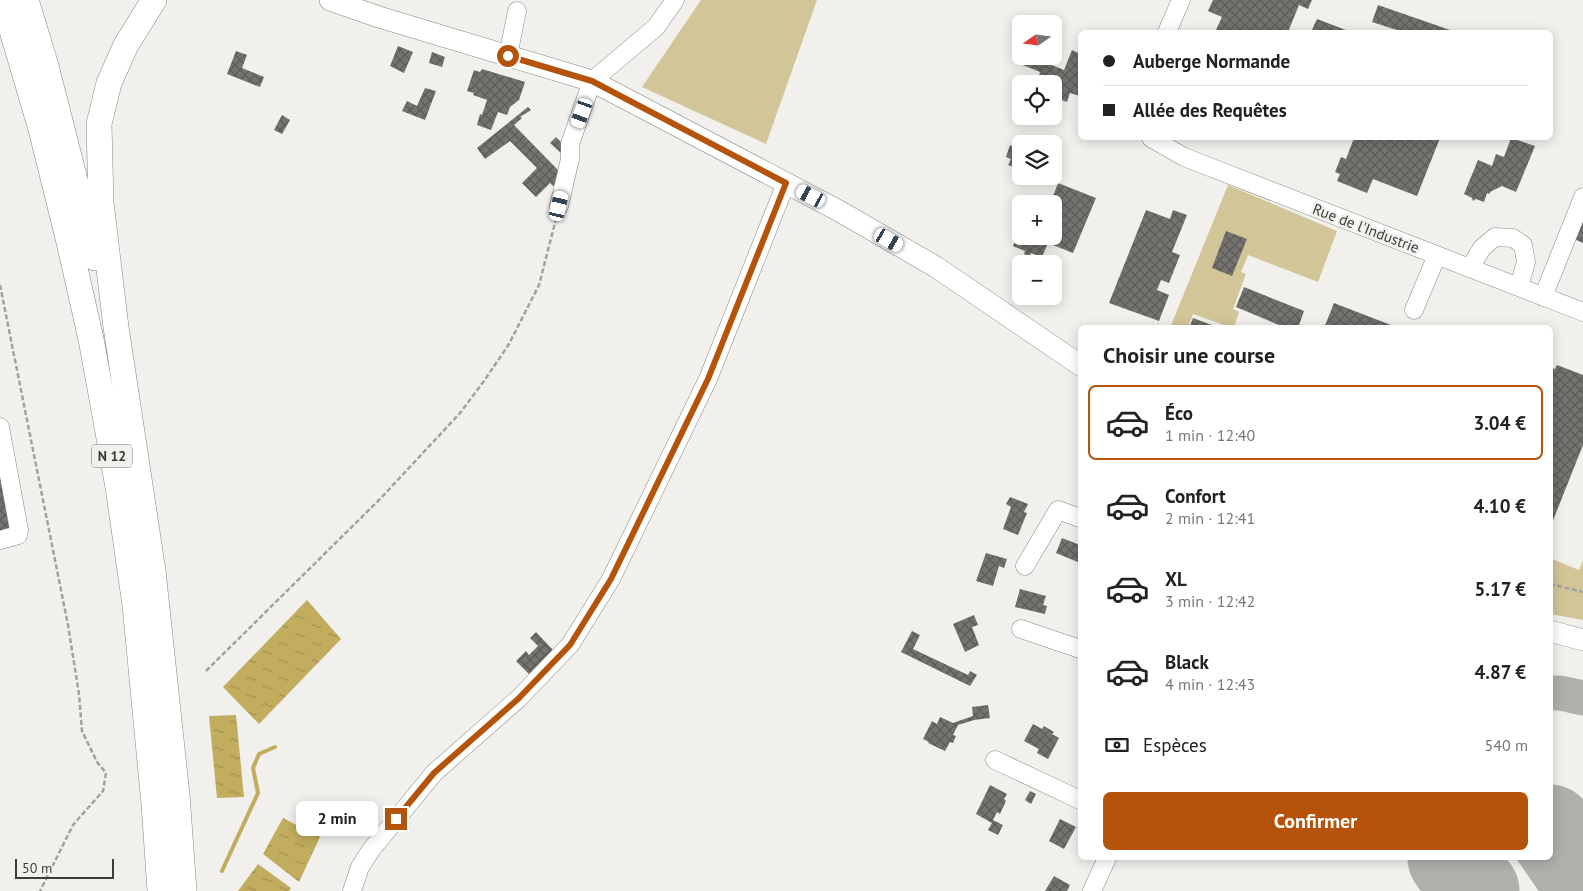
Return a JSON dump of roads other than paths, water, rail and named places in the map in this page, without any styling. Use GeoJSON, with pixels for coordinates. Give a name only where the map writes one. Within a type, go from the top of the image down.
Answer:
{"type":"FeatureCollection","features":[{"type":"Feature","properties":{"kind":"highway","name":"N 12"},"geometry":{"type":"LineString","coordinates":[[3,0],[42,129],[91,339],[113,459],[134,595],[154,794],[160,891]]}},
{"type":"Feature","properties":{"kind":"highway","name":"N 12"},"geometry":{"type":"LineString","coordinates":[[26,0],[46,66],[93,251],[116,328]]}},
{"type":"Feature","properties":{"kind":"highway","name":"N 12"},"geometry":{"type":"LineString","coordinates":[[154,0],[126,45],[110,83],[98,124],[101,202],[116,328],[153,571],[177,795],[184,891]]}},
{"type":"Feature","properties":{"kind":"highway","name":"N 12"},"geometry":{"type":"LineString","coordinates":[[0,50],[69,242]]}},
{"type":"Feature","properties":{"kind":"main road"},"geometry":{"type":"LineString","coordinates":[[330,0],[379,17],[592,81],[841,212],[936,267],[1078,363]]}},
{"type":"Feature","properties":{"kind":"main road"},"geometry":{"type":"LineString","coordinates":[[1553,622],[1583,628]]}},
{"type":"Feature","properties":{"kind":"main road"},"geometry":{"type":"LineString","coordinates":[[1553,632],[1583,640]]}},
{"type":"Feature","properties":{"kind":"street"},"geometry":{"type":"LineString","coordinates":[[559,206],[570,159],[570,144],[592,81],[656,27],[675,0]]}},
{"type":"Feature","properties":{"kind":"street"},"geometry":{"type":"LineString","coordinates":[[1168,30],[1181,0]]}},
{"type":"Feature","properties":{"kind":"street"},"geometry":{"type":"LineString","coordinates":[[508,56],[517,11]]}},
{"type":"Feature","properties":{"kind":"street","name":"Rue de l'Industrie"},"geometry":{"type":"LineString","coordinates":[[1154,140],[1184,157],[1583,312]]}},
{"type":"Feature","properties":{"kind":"street"},"geometry":{"type":"LineString","coordinates":[[352,891],[360,867],[371,850],[434,773],[518,699],[570,645],[611,579],[708,379],[786,183]]}},
{"type":"Feature","properties":{"kind":"street"},"geometry":{"type":"LineString","coordinates":[[1543,296],[1583,197]]}},
{"type":"Feature","properties":{"kind":"street"},"geometry":{"type":"LineString","coordinates":[[1470,268],[1482,248],[1495,238],[1513,238],[1523,245],[1526,262],[1518,287]]}},
{"type":"Feature","properties":{"kind":"street"},"geometry":{"type":"LineString","coordinates":[[1414,310],[1437,255]]}},
{"type":"Feature","properties":{"kind":"street"},"geometry":{"type":"LineString","coordinates":[[0,427],[19,530],[18,535],[0,540]]}},
{"type":"Feature","properties":{"kind":"street"},"geometry":{"type":"LineString","coordinates":[[1025,566],[1058,510],[1078,517]]}},
{"type":"Feature","properties":{"kind":"street"},"geometry":{"type":"LineString","coordinates":[[1021,629],[1078,648]]}},
{"type":"Feature","properties":{"kind":"street"},"geometry":{"type":"LineString","coordinates":[[995,760],[1078,799]]}},
{"type":"Feature","properties":{"kind":"street"},"geometry":{"type":"LineString","coordinates":[[1092,891],[1106,860]]}},
{"type":"Feature","properties":{"kind":"water"},"geometry":{"type":"Polygon","coordinates":[[[307,600],[341,639],[259,724],[223,687],[307,600]]]}},
{"type":"Feature","properties":{"kind":"water"},"geometry":{"type":"Polygon","coordinates":[[[236,715],[244,797],[217,798],[209,716],[236,715]]]}},
{"type":"Feature","properties":{"kind":"water"},"geometry":{"type":"Polygon","coordinates":[[[283,818],[320,837],[299,882],[263,854],[283,818]]]}},
{"type":"Feature","properties":{"kind":"water"},"geometry":{"type":"Polygon","coordinates":[[[258,864],[291,888],[289,891],[238,891],[258,864]]]}},
{"type":"Feature","properties":{"kind":"waterway"},"geometry":{"type":"LineString","coordinates":[[222,871],[258,793],[253,768],[259,754],[275,747]]}}]}
